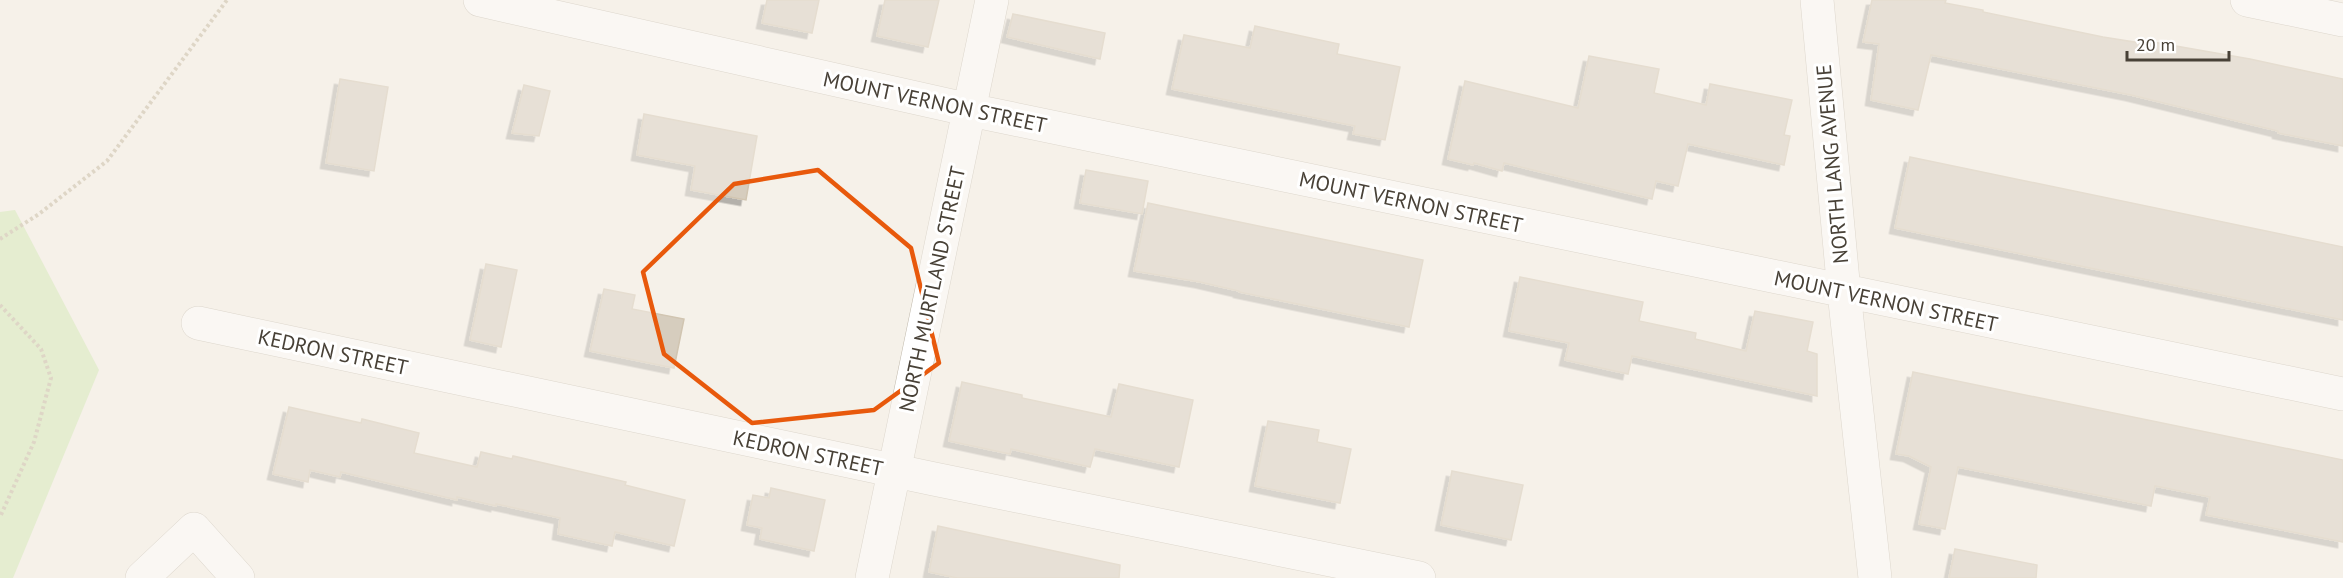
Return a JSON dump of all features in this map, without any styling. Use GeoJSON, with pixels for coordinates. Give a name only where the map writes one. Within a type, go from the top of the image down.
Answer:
{"type":"FeatureCollection","features":[{"type":"Feature","properties":{"kind":"street","name":"MOUNT VERNON STREET"},"geometry":{"type":"LineString","coordinates":[[480,0],[970,110],[2343,394]]}},
{"type":"Feature","properties":{"kind":"street","name":"NORTH MURTLAND STREET"},"geometry":{"type":"LineString","coordinates":[[873,578],[992,0]]}},
{"type":"Feature","properties":{"kind":"street","name":"NORTH LANG AVENUE"},"geometry":{"type":"LineString","coordinates":[[1817,0],[1844,292],[1875,578]]}},
{"type":"Feature","properties":{"kind":"street"},"geometry":{"type":"LineString","coordinates":[[2247,0],[2343,20]]}},
{"type":"Feature","properties":{"kind":"street","name":"KEDRON STREET"},"geometry":{"type":"LineString","coordinates":[[198,323],[894,471],[1419,578]]}},
{"type":"Feature","properties":{"kind":"street"},"geometry":{"type":"LineString","coordinates":[[142,578],[194,529],[238,578]]}},
{"type":"Feature","properties":{"kind":"path"},"geometry":{"type":"LineString","coordinates":[[0,239],[39,214],[107,161],[227,0]]}},
{"type":"Feature","properties":{"kind":"path"},"geometry":{"type":"LineString","coordinates":[[0,305],[41,349],[51,378],[34,441],[0,517]]}},
{"type":"Feature","properties":{"kind":"highlighted area"},"geometry":{"type":"Polygon","coordinates":[[[818,170],[911,248],[939,363],[874,410],[752,423],[664,354],[643,272],[734,184],[818,170]]]}},
{"type":"Feature","properties":{"kind":"green space"},"geometry":{"type":"Polygon","coordinates":[[[15,210],[99,370],[13,578],[0,578],[0,212],[15,210]]]}},
{"type":"Feature","properties":{"kind":"building"},"geometry":{"type":"Polygon","coordinates":[[[767,0],[819,0],[812,33],[762,23],[767,0]]]}},
{"type":"Feature","properties":{"kind":"building"},"geometry":{"type":"Polygon","coordinates":[[[885,0],[939,0],[928,47],[877,36],[885,0]]]}},
{"type":"Feature","properties":{"kind":"building"},"geometry":{"type":"Polygon","coordinates":[[[1872,0],[1946,0],[1945,3],[1983,10],[1983,12],[2103,37],[2141,43],[2141,40],[2250,59],[2343,79],[2343,146],[2278,133],[2278,131],[2131,95],[1931,55],[1918,110],[1871,100],[1879,44],[1863,42],[1872,0]]]}},
{"type":"Feature","properties":{"kind":"building"},"geometry":{"type":"Polygon","coordinates":[[[1013,14],[1105,33],[1100,59],[1007,37],[1013,14]]]}},
{"type":"Feature","properties":{"kind":"building"},"geometry":{"type":"Polygon","coordinates":[[[1255,26],[1339,44],[1337,54],[1400,67],[1385,140],[1353,134],[1355,126],[1172,89],[1184,35],[1250,48],[1255,26]]]}},
{"type":"Feature","properties":{"kind":"building"},"geometry":{"type":"Polygon","coordinates":[[[1589,56],[1659,69],[1654,93],[1706,105],[1710,84],[1792,100],[1784,135],[1790,136],[1784,165],[1688,144],[1678,186],[1656,181],[1652,199],[1504,163],[1502,171],[1448,159],[1465,81],[1578,108],[1589,56]]]}},
{"type":"Feature","properties":{"kind":"building"},"geometry":{"type":"Polygon","coordinates":[[[340,79],[388,87],[374,171],[326,163],[340,79]]]}},
{"type":"Feature","properties":{"kind":"building"},"geometry":{"type":"Polygon","coordinates":[[[524,85],[550,91],[539,136],[512,133],[524,85]]]}},
{"type":"Feature","properties":{"kind":"building"},"geometry":{"type":"Polygon","coordinates":[[[644,114],[757,136],[746,200],[691,190],[695,166],[637,155],[644,114]]]}},
{"type":"Feature","properties":{"kind":"building"},"geometry":{"type":"Polygon","coordinates":[[[1910,157],[2343,247],[2343,320],[1895,228],[1910,157]]]}},
{"type":"Feature","properties":{"kind":"building"},"geometry":{"type":"Polygon","coordinates":[[[1086,170],[1148,181],[1142,214],[1080,203],[1086,170]]]}},
{"type":"Feature","properties":{"kind":"building"},"geometry":{"type":"Polygon","coordinates":[[[1148,203],[1423,260],[1409,327],[1200,282],[1134,271],[1148,203]]]}},
{"type":"Feature","properties":{"kind":"building"},"geometry":{"type":"Polygon","coordinates":[[[486,264],[517,270],[501,347],[470,340],[486,264]]]}},
{"type":"Feature","properties":{"kind":"building"},"geometry":{"type":"Polygon","coordinates":[[[1520,277],[1643,302],[1639,321],[1696,333],[1695,339],[1746,351],[1755,311],[1813,322],[1807,351],[1817,354],[1817,396],[1632,356],[1628,374],[1565,360],[1569,343],[1509,331],[1520,277]]]}},
{"type":"Feature","properties":{"kind":"building"},"geometry":{"type":"Polygon","coordinates":[[[604,289],[635,295],[632,309],[684,319],[674,368],[590,351],[604,289]]]}},
{"type":"Feature","properties":{"kind":"building"},"geometry":{"type":"Polygon","coordinates":[[[1913,372],[2343,460],[2343,542],[2206,515],[2210,497],[2155,486],[2151,506],[1958,467],[1945,529],[1919,524],[1931,467],[1909,456],[1896,454],[1913,372]]]}},
{"type":"Feature","properties":{"kind":"building"},"geometry":{"type":"Polygon","coordinates":[[[962,382],[1022,395],[1022,398],[1111,417],[1119,384],[1193,400],[1179,467],[1095,449],[1090,467],[1011,449],[1010,454],[949,441],[962,382]]]}},
{"type":"Feature","properties":{"kind":"building"},"geometry":{"type":"Polygon","coordinates":[[[289,407],[361,423],[362,419],[419,433],[414,453],[477,467],[481,452],[512,459],[513,456],[626,482],[625,485],[685,500],[674,546],[615,532],[612,546],[558,534],[560,518],[457,497],[457,500],[341,472],[340,477],[310,470],[308,482],[273,474],[289,407]]]}},
{"type":"Feature","properties":{"kind":"building"},"geometry":{"type":"Polygon","coordinates":[[[1268,421],[1319,430],[1317,442],[1351,449],[1340,503],[1255,486],[1268,421]]]}},
{"type":"Feature","properties":{"kind":"building"},"geometry":{"type":"Polygon","coordinates":[[[1452,471],[1523,485],[1511,540],[1441,525],[1452,471]]]}},
{"type":"Feature","properties":{"kind":"building"},"geometry":{"type":"Polygon","coordinates":[[[771,488],[825,500],[814,551],[760,539],[762,528],[747,525],[753,495],[769,498],[771,488]]]}},
{"type":"Feature","properties":{"kind":"building"},"geometry":{"type":"Polygon","coordinates":[[[938,526],[1120,565],[1119,578],[957,578],[929,572],[938,526]]]}},
{"type":"Feature","properties":{"kind":"building"},"geometry":{"type":"Polygon","coordinates":[[[1955,549],[2037,565],[2036,578],[1949,578],[1955,549]]]}}]}
